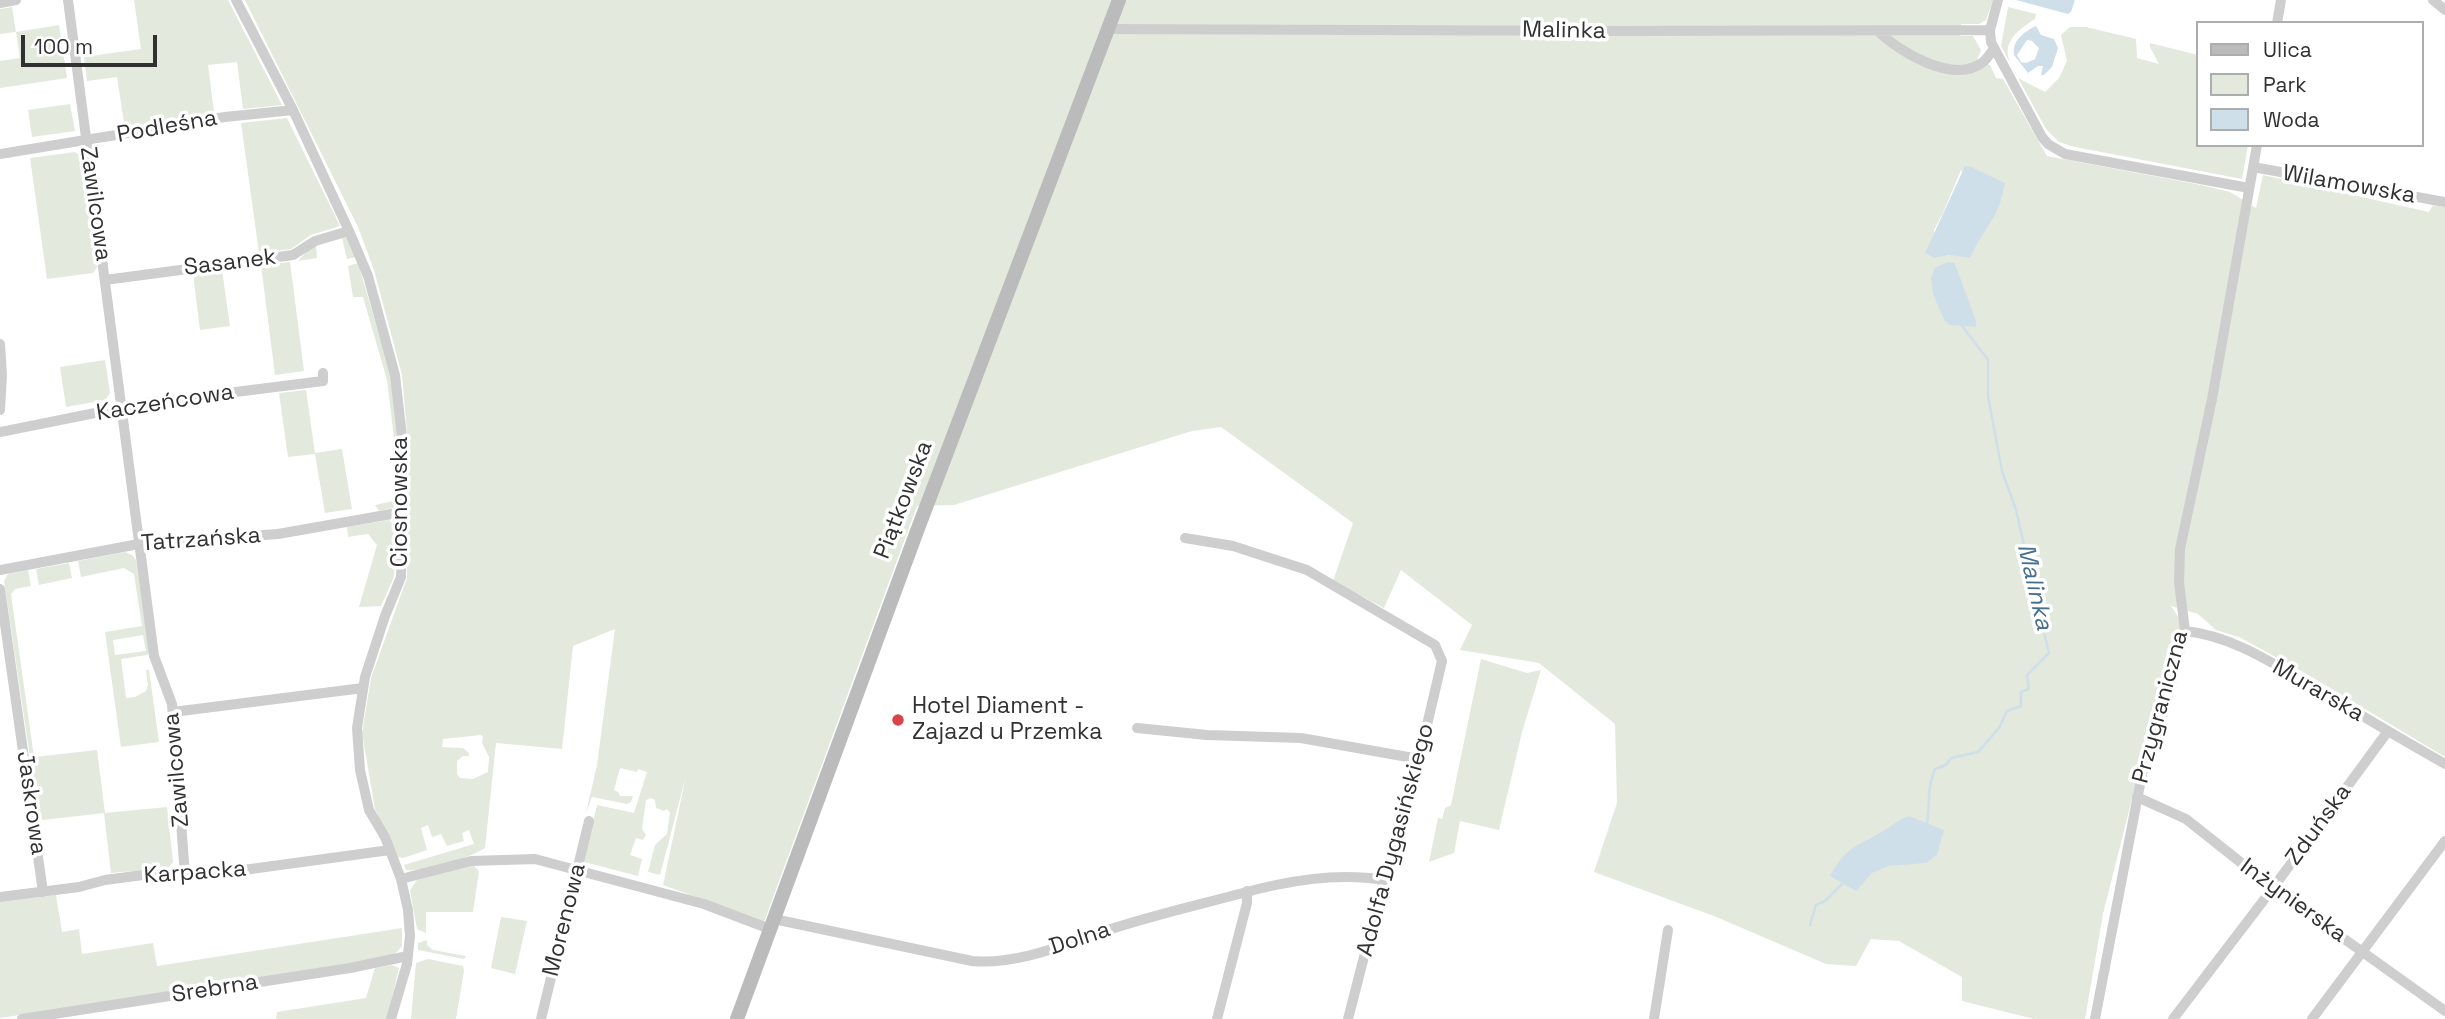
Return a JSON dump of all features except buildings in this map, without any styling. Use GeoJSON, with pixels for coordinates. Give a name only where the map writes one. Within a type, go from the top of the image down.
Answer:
{"type":"FeatureCollection","features":[{"type":"Feature","properties":{"kind":"main road","name":"Piątkowska"},"geometry":{"type":"LineString","coordinates":[[737,1019],[917,531],[1119,0]]}},
{"type":"Feature","properties":{"kind":"street"},"geometry":{"type":"LineString","coordinates":[[0,2],[16,0]]}},
{"type":"Feature","properties":{"kind":"street","name":"Zawilcowa"},"geometry":{"type":"LineString","coordinates":[[68,0],[154,656],[172,704],[185,874]]}},
{"type":"Feature","properties":{"kind":"street","name":"Ciosnowska"},"geometry":{"type":"LineString","coordinates":[[236,0],[293,110],[349,231],[368,276],[395,375],[404,454],[401,578],[385,616],[363,688],[357,728],[360,769],[369,810],[385,837],[401,879],[408,910],[408,956],[391,1019]]}},
{"type":"Feature","properties":{"kind":"street"},"geometry":{"type":"LineString","coordinates":[[1998,0],[1989,36],[1994,49],[2042,137],[2059,151],[2249,188]]}},
{"type":"Feature","properties":{"kind":"street"},"geometry":{"type":"LineString","coordinates":[[2277,21],[2281,0]]}},
{"type":"Feature","properties":{"kind":"street"},"geometry":{"type":"LineString","coordinates":[[2433,0],[2445,10]]}},
{"type":"Feature","properties":{"kind":"street","name":"Malinka"},"geometry":{"type":"LineString","coordinates":[[1108,29],[1990,30]]}},
{"type":"Feature","properties":{"kind":"street"},"geometry":{"type":"LineString","coordinates":[[1878,31],[1888,41],[1927,64],[1959,70],[1982,63],[1994,49]]}},
{"type":"Feature","properties":{"kind":"street","name":"Podleśna"},"geometry":{"type":"LineString","coordinates":[[0,154],[225,117],[293,110]]}},
{"type":"Feature","properties":{"kind":"street","name":"Przygraniczna"},"geometry":{"type":"LineString","coordinates":[[2095,1019],[2143,769],[2162,717],[2185,631],[2179,582],[2180,549],[2212,399],[2257,147]]}},
{"type":"Feature","properties":{"kind":"street","name":"Wilamowska"},"geometry":{"type":"LineString","coordinates":[[2253,167],[2445,202]]}},
{"type":"Feature","properties":{"kind":"street","name":"Sasanek"},"geometry":{"type":"LineString","coordinates":[[105,281],[293,255],[315,241],[349,231]]}},
{"type":"Feature","properties":{"kind":"street"},"geometry":{"type":"LineString","coordinates":[[0,344],[0,410]]}},
{"type":"Feature","properties":{"kind":"street","name":"Kaczeńcowa"},"geometry":{"type":"LineString","coordinates":[[0,432],[153,402],[324,381],[323,373]]}},
{"type":"Feature","properties":{"kind":"street","name":"Tatrzańska"},"geometry":{"type":"LineString","coordinates":[[0,570],[139,544],[278,534],[403,512]]}},
{"type":"Feature","properties":{"kind":"street","name":"Adolfa Dygasińskiego"},"geometry":{"type":"LineString","coordinates":[[1185,538],[1233,546],[1307,570],[1435,645],[1442,661],[1414,790],[1399,821],[1348,1019]]}},
{"type":"Feature","properties":{"kind":"street","name":"Jaskrowa"},"geometry":{"type":"LineString","coordinates":[[0,589],[43,892]]}},
{"type":"Feature","properties":{"kind":"street","name":"Murarska"},"geometry":{"type":"LineString","coordinates":[[2185,631],[2230,641],[2445,764]]}},
{"type":"Feature","properties":{"kind":"street"},"geometry":{"type":"LineString","coordinates":[[173,712],[363,688]]}},
{"type":"Feature","properties":{"kind":"street"},"geometry":{"type":"LineString","coordinates":[[1137,728],[1207,735],[1301,738],[1419,758]]}},
{"type":"Feature","properties":{"kind":"street","name":"Zduńska"},"geometry":{"type":"LineString","coordinates":[[2173,1019],[2388,731]]}},
{"type":"Feature","properties":{"kind":"street","name":"Inżynierska"},"geometry":{"type":"LineString","coordinates":[[2137,797],[2186,820],[2273,888],[2445,1011]]}},
{"type":"Feature","properties":{"kind":"street","name":"Morenowa"},"geometry":{"type":"LineString","coordinates":[[541,1019],[589,821]]}},
{"type":"Feature","properties":{"kind":"street"},"geometry":{"type":"LineString","coordinates":[[2312,1019],[2445,841]]}},
{"type":"Feature","properties":{"kind":"street","name":"Karpacka"},"geometry":{"type":"LineString","coordinates":[[0,897],[143,875],[215,874],[390,850]]}},
{"type":"Feature","properties":{"kind":"street","name":"Dolna"},"geometry":{"type":"LineString","coordinates":[[401,879],[471,860],[536,859],[772,924],[972,961],[990,962],[1039,952],[1163,912],[1247,891],[1327,877],[1359,876],[1385,880]]}},
{"type":"Feature","properties":{"kind":"street"},"geometry":{"type":"LineString","coordinates":[[1217,1019],[1247,903],[1247,891]]}},
{"type":"Feature","properties":{"kind":"street"},"geometry":{"type":"LineString","coordinates":[[1654,1019],[1668,930]]}},
{"type":"Feature","properties":{"kind":"street","name":"Srebrna"},"geometry":{"type":"LineString","coordinates":[[22,1019],[350,968],[408,956]]}},
{"type":"Feature","properties":{"kind":"green space"},"geometry":{"type":"Polygon","coordinates":[[[134,0],[228,0],[282,105],[243,109],[237,62],[208,65],[214,112],[125,129],[117,77],[87,81],[84,57],[141,49],[134,0]]]}},
{"type":"Feature","properties":{"kind":"green space"},"geometry":{"type":"Polygon","coordinates":[[[245,0],[1993,0],[1986,20],[1979,24],[1961,24],[1960,36],[1973,36],[1981,50],[1977,60],[1990,65],[1996,78],[2003,79],[2047,156],[2230,192],[2256,208],[2263,175],[2429,212],[2433,205],[2445,207],[2445,757],[2305,673],[2239,637],[2216,630],[2198,614],[2171,606],[2184,626],[2138,775],[2103,914],[2085,1019],[2034,1019],[1962,1001],[1962,977],[1899,941],[1871,939],[1856,966],[1826,964],[1714,916],[1594,872],[1617,803],[1615,724],[1539,663],[1460,650],[1472,625],[1401,570],[1384,608],[1333,581],[1353,523],[1221,427],[1192,431],[954,505],[917,506],[764,922],[663,885],[686,776],[660,875],[648,872],[655,845],[667,834],[670,812],[656,808],[655,800],[651,798],[646,800],[642,829],[646,835],[643,840],[636,838],[630,855],[642,859],[638,876],[584,862],[597,805],[634,813],[647,772],[620,768],[614,790],[620,796],[633,796],[631,802],[627,804],[592,797],[586,813],[597,765],[615,629],[573,646],[562,749],[496,743],[485,848],[446,864],[406,870],[404,865],[474,844],[469,830],[462,833],[464,841],[447,846],[441,834],[432,837],[428,825],[421,828],[427,850],[403,858],[398,857],[375,809],[362,733],[371,678],[407,578],[409,455],[402,375],[374,270],[358,227],[245,0]],[[1961,170],[1934,230],[1935,258],[1949,255],[1970,257],[1977,240],[1987,228],[1961,170]],[[1955,263],[1934,268],[1933,288],[1944,320],[1971,309],[1955,263]],[[481,735],[443,739],[442,747],[463,748],[469,753],[469,756],[463,756],[457,761],[457,774],[460,778],[473,779],[488,772],[489,757],[481,735]]]}},
{"type":"Feature","properties":{"kind":"green space"},"geometry":{"type":"Polygon","coordinates":[[[12,7],[16,32],[0,34],[0,9],[12,7]]]}},
{"type":"Feature","properties":{"kind":"green space"},"geometry":{"type":"Polygon","coordinates":[[[2008,7],[2036,14],[2035,19],[2016,34],[2009,44],[2009,59],[2018,78],[2001,46],[2008,7]]]}},
{"type":"Feature","properties":{"kind":"green space"},"geometry":{"type":"Polygon","coordinates":[[[59,25],[67,78],[0,88],[0,61],[20,58],[16,32],[59,25]]]}},
{"type":"Feature","properties":{"kind":"green space"},"geometry":{"type":"Polygon","coordinates":[[[2070,27],[2086,27],[2136,39],[2137,58],[2159,64],[2150,43],[2196,54],[2196,147],[2248,147],[2242,179],[2059,142],[2046,129],[2018,78],[2045,92],[2059,78],[2067,61],[2061,35],[2070,27]]]}},
{"type":"Feature","properties":{"kind":"green space"},"geometry":{"type":"Polygon","coordinates":[[[70,104],[75,131],[32,137],[28,110],[70,104]]]}},
{"type":"Feature","properties":{"kind":"green space"},"geometry":{"type":"Polygon","coordinates":[[[287,118],[340,226],[311,235],[291,249],[259,253],[241,123],[287,118]]]}},
{"type":"Feature","properties":{"kind":"green space"},"geometry":{"type":"Polygon","coordinates":[[[75,152],[81,157],[97,267],[93,273],[47,279],[30,158],[75,152]]]}},
{"type":"Feature","properties":{"kind":"green space"},"geometry":{"type":"Polygon","coordinates":[[[343,237],[349,239],[356,257],[347,259],[342,238],[322,243],[343,237]]]}},
{"type":"Feature","properties":{"kind":"green space"},"geometry":{"type":"Polygon","coordinates":[[[316,244],[317,258],[298,261],[313,245],[316,244]]]}},
{"type":"Feature","properties":{"kind":"green space"},"geometry":{"type":"Polygon","coordinates":[[[290,262],[304,371],[275,375],[261,265],[290,262]]]}},
{"type":"Feature","properties":{"kind":"green space"},"geometry":{"type":"Polygon","coordinates":[[[358,263],[391,376],[400,455],[398,505],[379,511],[375,505],[394,501],[396,455],[387,380],[363,297],[353,297],[348,266],[358,263]]]}},
{"type":"Feature","properties":{"kind":"green space"},"geometry":{"type":"Polygon","coordinates":[[[222,270],[230,326],[200,330],[193,274],[222,270]]]}},
{"type":"Feature","properties":{"kind":"green space"},"geometry":{"type":"Polygon","coordinates":[[[105,360],[110,393],[105,400],[66,407],[60,367],[105,360]]]}},
{"type":"Feature","properties":{"kind":"green space"},"geometry":{"type":"Polygon","coordinates":[[[306,390],[315,453],[342,449],[352,509],[325,513],[315,454],[288,457],[279,393],[306,390]]]}},
{"type":"Feature","properties":{"kind":"green space"},"geometry":{"type":"Polygon","coordinates":[[[389,520],[397,529],[394,577],[381,606],[359,607],[377,545],[368,534],[348,537],[347,527],[389,520]]]}},
{"type":"Feature","properties":{"kind":"green space"},"geometry":{"type":"Polygon","coordinates":[[[125,552],[136,560],[150,652],[147,655],[121,659],[126,698],[146,691],[146,670],[149,670],[159,742],[121,747],[105,632],[142,626],[134,574],[124,568],[81,577],[78,561],[125,552]],[[143,635],[113,640],[115,655],[146,651],[143,635]]]}},
{"type":"Feature","properties":{"kind":"green space"},"geometry":{"type":"Polygon","coordinates":[[[69,563],[72,578],[39,585],[36,569],[69,563]]]}},
{"type":"Feature","properties":{"kind":"green space"},"geometry":{"type":"Polygon","coordinates":[[[28,570],[31,586],[15,589],[11,594],[34,757],[97,750],[105,813],[167,807],[173,862],[168,868],[111,873],[104,813],[43,820],[39,818],[4,581],[8,574],[28,570]]]}},
{"type":"Feature","properties":{"kind":"green space"},"geometry":{"type":"Polygon","coordinates":[[[1481,659],[1527,673],[1541,670],[1522,732],[1499,830],[1460,821],[1454,853],[1429,862],[1438,818],[1442,819],[1445,808],[1451,805],[1481,659]]]}},
{"type":"Feature","properties":{"kind":"green space"},"geometry":{"type":"Polygon","coordinates":[[[472,864],[479,871],[473,912],[426,912],[426,933],[417,929],[410,890],[417,880],[472,864]]]}},
{"type":"Feature","properties":{"kind":"green space"},"geometry":{"type":"Polygon","coordinates":[[[56,895],[62,932],[79,929],[82,954],[153,943],[157,966],[402,928],[402,946],[394,955],[350,964],[0,1018],[0,902],[56,895]]]}},
{"type":"Feature","properties":{"kind":"green space"},"geometry":{"type":"Polygon","coordinates":[[[501,917],[527,921],[515,974],[491,968],[501,917]]]}},
{"type":"Feature","properties":{"kind":"green space"},"geometry":{"type":"Polygon","coordinates":[[[427,940],[427,945],[433,950],[466,956],[464,959],[418,950],[418,943],[427,940]]]}},
{"type":"Feature","properties":{"kind":"green space"},"geometry":{"type":"Polygon","coordinates":[[[428,959],[463,966],[456,1019],[411,1019],[416,963],[428,959]]]}},
{"type":"Feature","properties":{"kind":"green space"},"geometry":{"type":"Polygon","coordinates":[[[392,965],[399,968],[387,1019],[276,1019],[277,1012],[366,998],[375,968],[392,965]]]}},
{"type":"Feature","properties":{"kind":"water"},"geometry":{"type":"Polygon","coordinates":[[[2016,0],[2075,0],[2068,14],[2016,0]]]}},
{"type":"Feature","properties":{"kind":"water"},"geometry":{"type":"Polygon","coordinates":[[[2036,26],[2041,35],[2054,39],[2058,48],[2052,67],[2044,75],[2041,75],[2043,66],[2038,66],[2028,73],[2014,55],[2017,41],[2036,26]],[[2027,40],[2017,55],[2021,62],[2035,59],[2039,48],[2027,40]]]}},
{"type":"Feature","properties":{"kind":"water"},"geometry":{"type":"Polygon","coordinates":[[[1965,166],[2005,183],[2000,203],[1970,258],[1949,255],[1935,258],[1925,253],[1965,166]]]}},
{"type":"Feature","properties":{"kind":"water"},"geometry":{"type":"Polygon","coordinates":[[[1948,262],[1955,263],[1976,327],[1950,325],[1944,320],[1933,294],[1931,278],[1934,268],[1948,262]]]}},
{"type":"Feature","properties":{"kind":"water"},"geometry":{"type":"Polygon","coordinates":[[[1909,816],[1944,830],[1937,855],[1926,863],[1888,866],[1872,873],[1856,891],[1830,876],[1854,847],[1909,816]]]}},
{"type":"Feature","properties":{"kind":"waterway","name":"Malinka"},"geometry":{"type":"LineString","coordinates":[[1927,824],[1935,769],[1946,765],[1951,758],[1978,752],[1999,728],[2007,711],[2021,706],[2021,692],[2029,689],[2027,675],[2049,653],[2016,510],[2002,471],[1988,396],[1988,360],[1960,323]]}},
{"type":"Feature","properties":{"kind":"waterway","name":"Malinka"},"geometry":{"type":"LineString","coordinates":[[1810,925],[1816,905],[1825,901],[1844,882]]}},
{"type":"Feature","properties":{"kind":"place","name":"Hotel Diament - Zajazd u Przemka"},"geometry":{"type":"Point","coordinates":[898,720]}}]}
